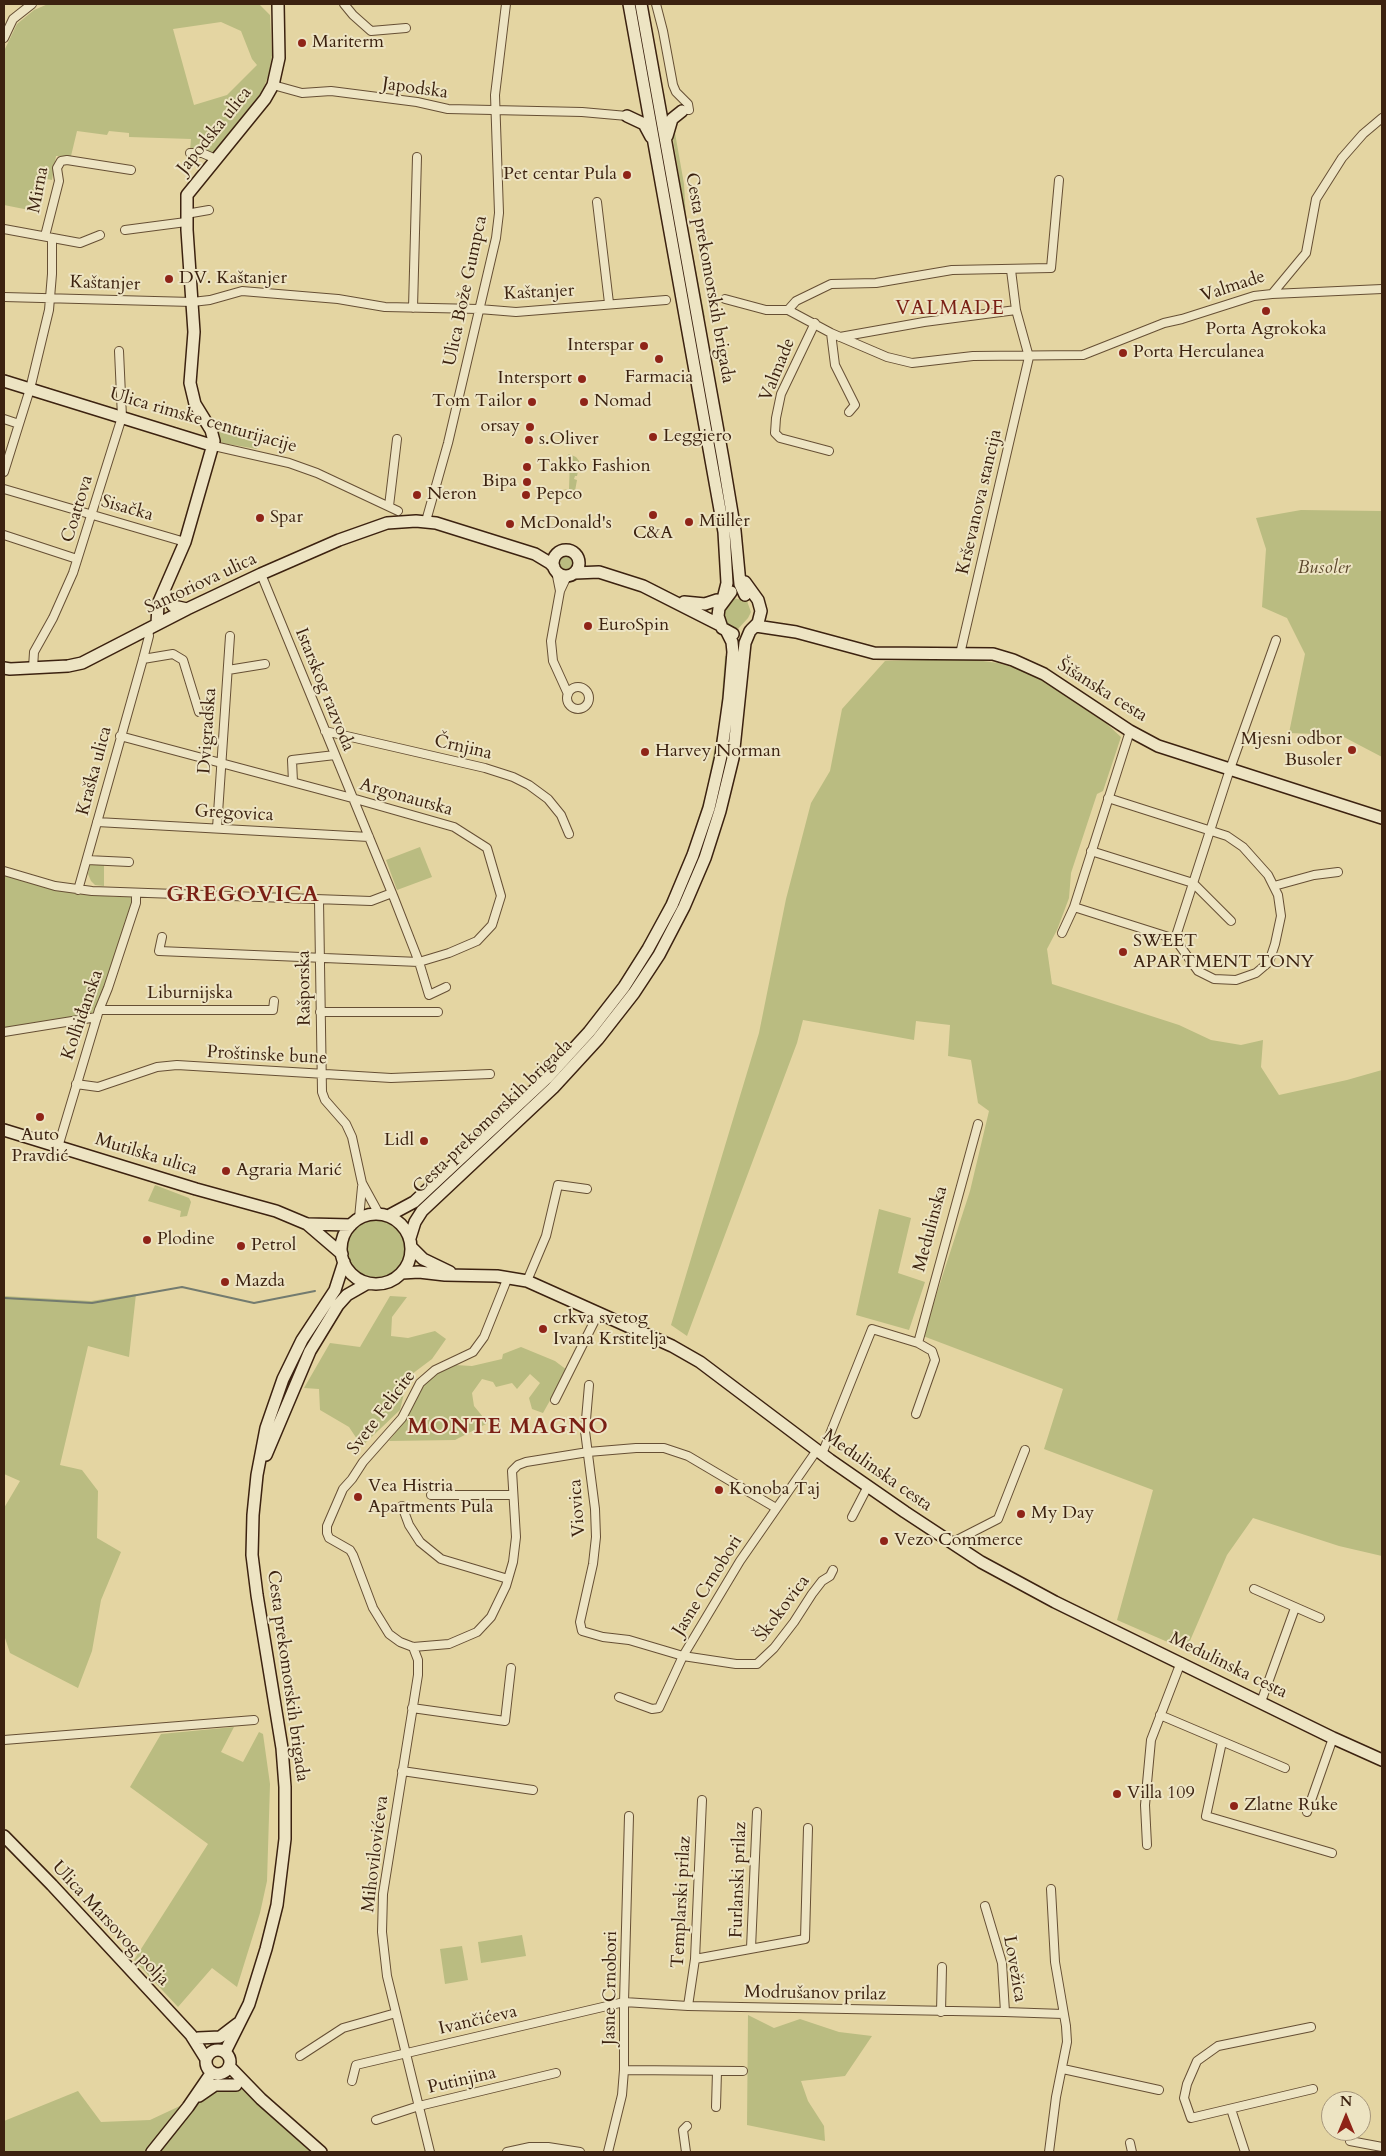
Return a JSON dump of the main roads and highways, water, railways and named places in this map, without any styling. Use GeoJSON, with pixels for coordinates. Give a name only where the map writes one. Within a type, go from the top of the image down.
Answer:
{"type":"FeatureCollection","features":[{"type":"Feature","properties":{"kind":"main road","name":"Japodska ulica"},"geometry":{"type":"LineString","coordinates":[[214,446],[211,430],[198,410],[190,383],[194,341],[186,218],[187,195],[265,99],[273,85],[279,58],[278,4]]}},
{"type":"Feature","properties":{"kind":"main road","name":"Cesta prekomorskih brigada"},"geometry":{"type":"LineString","coordinates":[[629,4],[644,83],[661,144],[704,348],[738,559],[740,584],[758,600],[758,610]]}},
{"type":"Feature","properties":{"kind":"main road","name":"Cesta prekomorskih brigada"},"geometry":{"type":"LineString","coordinates":[[383,1215],[414,1202],[547,1078],[590,1032],[624,987],[648,949],[683,880],[709,808],[721,756],[729,699],[732,642],[720,628],[713,608],[724,596],[730,571],[726,556],[661,144],[657,89],[641,4]]}},
{"type":"Feature","properties":{"kind":"main road"},"geometry":{"type":"LineString","coordinates":[[644,83],[640,110],[628,116],[644,124],[661,144],[672,119],[689,110],[667,104],[657,89]]}},
{"type":"Feature","properties":{"kind":"main road","name":"Ulica rimske centurijacije"},"geometry":{"type":"LineString","coordinates":[[4,381],[214,446]]}},
{"type":"Feature","properties":{"kind":"main road"},"geometry":{"type":"LineString","coordinates":[[155,625],[163,609],[163,594],[185,542],[214,446]]}},
{"type":"Feature","properties":{"kind":"main road","name":"Santoriova ulica"},"geometry":{"type":"LineString","coordinates":[[6,670],[68,666],[82,663],[187,609],[261,574],[339,540],[387,523],[406,520],[426,521],[535,554]]}},
{"type":"Feature","properties":{"kind":"main road"},"geometry":{"type":"LineString","coordinates":[[535,554],[570,550],[587,566],[643,586],[678,602],[720,628]]}},
{"type":"Feature","properties":{"kind":"main road"},"geometry":{"type":"LineString","coordinates":[[555,569],[554,559],[558,552]]}},
{"type":"Feature","properties":{"kind":"main road"},"geometry":{"type":"LineString","coordinates":[[535,554],[550,563],[555,569],[571,574],[600,572]]}},
{"type":"Feature","properties":{"kind":"main road"},"geometry":{"type":"LineString","coordinates":[[571,574],[579,566],[578,558]]}},
{"type":"Feature","properties":{"kind":"main road"},"geometry":{"type":"LineString","coordinates":[[678,602],[705,604],[724,596],[747,592]]}},
{"type":"Feature","properties":{"kind":"main road"},"geometry":{"type":"LineString","coordinates":[[163,594],[173,606],[187,609]]}},
{"type":"Feature","properties":{"kind":"main road"},"geometry":{"type":"LineString","coordinates":[[758,610],[750,630],[745,628],[755,619],[758,610]]}},
{"type":"Feature","properties":{"kind":"main road","name":"Šišanska cesta"},"geometry":{"type":"LineString","coordinates":[[758,610],[796,632]]}},
{"type":"Feature","properties":{"kind":"main road","name":"Šišanska cesta"},"geometry":{"type":"LineString","coordinates":[[720,628],[796,632],[874,653],[992,654],[1028,666],[1130,731],[1158,746],[1382,818]]}},
{"type":"Feature","properties":{"kind":"main road","name":"Cesta prekomorskih brigada"},"geometry":{"type":"LineString","coordinates":[[411,1243],[416,1222],[422,1211],[554,1088],[598,1039],[634,993],[659,955],[684,907],[705,858],[720,811],[733,758],[743,667],[741,652],[750,630]]}},
{"type":"Feature","properties":{"kind":"main road","name":"Mutilska ulica"},"geometry":{"type":"LineString","coordinates":[[4,1130],[196,1189],[276,1211],[307,1224],[343,1258]]}},
{"type":"Feature","properties":{"kind":"main road"},"geometry":{"type":"LineString","coordinates":[[383,1215],[398,1221],[405,1229],[415,1253],[434,1265],[461,1276],[419,1272],[402,1273],[386,1282],[368,1283],[358,1279],[350,1272],[343,1258],[343,1238],[355,1222],[383,1215]]}},
{"type":"Feature","properties":{"kind":"main road","name":"Mutilska ulica"},"geometry":{"type":"LineString","coordinates":[[307,1224],[355,1222]]}},
{"type":"Feature","properties":{"kind":"main road"},"geometry":{"type":"LineString","coordinates":[[402,1273],[411,1257],[411,1243]]}},
{"type":"Feature","properties":{"kind":"main road","name":"Cesta prekomorskih brigada"},"geometry":{"type":"LineString","coordinates":[[215,2054],[242,2020],[266,1949],[281,1878],[285,1825],[282,1748],[252,1554],[257,1475],[266,1428],[283,1379],[306,1334],[334,1290],[343,1258]]}},
{"type":"Feature","properties":{"kind":"main road","name":"Medulinska cesta"},"geometry":{"type":"LineString","coordinates":[[461,1276],[508,1277],[527,1281],[664,1342],[700,1362],[820,1452],[951,1543],[1032,1590],[1333,1738],[1382,1760]]}},
{"type":"Feature","properties":{"kind":"main road","name":"Cesta prekomorskih brigada"},"geometry":{"type":"LineString","coordinates":[[257,1475],[310,1350],[338,1305],[347,1295],[368,1283]]}},
{"type":"Feature","properties":{"kind":"main road","name":"Ulica Marsovog polja"},"geometry":{"type":"LineString","coordinates":[[4,1836],[52,1885],[171,2016],[215,2054]]}},
{"type":"Feature","properties":{"kind":"main road"},"geometry":{"type":"LineString","coordinates":[[194,2037],[220,2037],[230,2032],[242,2020]]}},
{"type":"Feature","properties":{"kind":"main road"},"geometry":{"type":"LineString","coordinates":[[152,2152],[192,2102],[221,2070],[229,2057],[215,2054],[207,2066],[221,2070],[261,2100],[321,2152]]}},
{"type":"Feature","properties":{"kind":"main road"},"geometry":{"type":"LineString","coordinates":[[221,2070],[236,2084],[261,2100]]}},
{"type":"Feature","properties":{"kind":"main road"},"geometry":{"type":"LineString","coordinates":[[192,2102],[215,2085],[236,2084]]}},
{"type":"Feature","properties":{"kind":"waterway"},"geometry":{"type":"LineString","coordinates":[[4,1298],[92,1303],[182,1287],[254,1303],[315,1291]]}},
{"type":"Feature","properties":{"kind":"place","name":"Mariterm"},"geometry":{"type":"Point","coordinates":[302,43]}},
{"type":"Feature","properties":{"kind":"place","name":"Pet centar Pula"},"geometry":{"type":"Point","coordinates":[627,175]}},
{"type":"Feature","properties":{"kind":"place","name":"DV. Kaštanjer"},"geometry":{"type":"Point","coordinates":[169,279]}},
{"type":"Feature","properties":{"kind":"place","name":"Porta Agrokoka"},"geometry":{"type":"Point","coordinates":[1266,311]}},
{"type":"Feature","properties":{"kind":"place","name":"Interspar"},"geometry":{"type":"Point","coordinates":[644,346]}},
{"type":"Feature","properties":{"kind":"place","name":"Porta Herculanea"},"geometry":{"type":"Point","coordinates":[1123,353]}},
{"type":"Feature","properties":{"kind":"place","name":"Farmacia"},"geometry":{"type":"Point","coordinates":[659,359]}},
{"type":"Feature","properties":{"kind":"place","name":"Intersport"},"geometry":{"type":"Point","coordinates":[582,379]}},
{"type":"Feature","properties":{"kind":"place","name":"Tom Tailor"},"geometry":{"type":"Point","coordinates":[532,402]}},
{"type":"Feature","properties":{"kind":"place","name":"Nomad"},"geometry":{"type":"Point","coordinates":[584,402]}},
{"type":"Feature","properties":{"kind":"place","name":"orsay"},"geometry":{"type":"Point","coordinates":[530,427]}},
{"type":"Feature","properties":{"kind":"place","name":"Leggiero"},"geometry":{"type":"Point","coordinates":[653,437]}},
{"type":"Feature","properties":{"kind":"place","name":"s.Oliver"},"geometry":{"type":"Point","coordinates":[529,440]}},
{"type":"Feature","properties":{"kind":"place","name":"Takko Fashion"},"geometry":{"type":"Point","coordinates":[527,467]}},
{"type":"Feature","properties":{"kind":"place","name":"Bipa"},"geometry":{"type":"Point","coordinates":[527,482]}},
{"type":"Feature","properties":{"kind":"place","name":"Neron"},"geometry":{"type":"Point","coordinates":[417,495]}},
{"type":"Feature","properties":{"kind":"place","name":"Pepco"},"geometry":{"type":"Point","coordinates":[526,495]}},
{"type":"Feature","properties":{"kind":"place","name":"C&A"},"geometry":{"type":"Point","coordinates":[653,515]}},
{"type":"Feature","properties":{"kind":"place","name":"Spar"},"geometry":{"type":"Point","coordinates":[260,518]}},
{"type":"Feature","properties":{"kind":"place","name":"Müller"},"geometry":{"type":"Point","coordinates":[689,522]}},
{"type":"Feature","properties":{"kind":"place","name":"McDonald's"},"geometry":{"type":"Point","coordinates":[510,524]}},
{"type":"Feature","properties":{"kind":"place","name":"EuroSpin"},"geometry":{"type":"Point","coordinates":[588,626]}},
{"type":"Feature","properties":{"kind":"place","name":"Mjesni odbor Busoler"},"geometry":{"type":"Point","coordinates":[1352,750]}},
{"type":"Feature","properties":{"kind":"place","name":"Harvey Norman"},"geometry":{"type":"Point","coordinates":[645,752]}},
{"type":"Feature","properties":{"kind":"place","name":"SWEET APARTMENT TONY"},"geometry":{"type":"Point","coordinates":[1123,952]}},
{"type":"Feature","properties":{"kind":"place","name":"Auto Pravdić"},"geometry":{"type":"Point","coordinates":[40,1117]}},
{"type":"Feature","properties":{"kind":"place","name":"Lidl"},"geometry":{"type":"Point","coordinates":[424,1141]}},
{"type":"Feature","properties":{"kind":"place","name":"Agraria Marić"},"geometry":{"type":"Point","coordinates":[226,1171]}},
{"type":"Feature","properties":{"kind":"place","name":"Plodine"},"geometry":{"type":"Point","coordinates":[147,1240]}},
{"type":"Feature","properties":{"kind":"place","name":"Petrol"},"geometry":{"type":"Point","coordinates":[241,1246]}},
{"type":"Feature","properties":{"kind":"place","name":"Mazda"},"geometry":{"type":"Point","coordinates":[225,1282]}},
{"type":"Feature","properties":{"kind":"place","name":"crkva svetog Ivana Krstitelja"},"geometry":{"type":"Point","coordinates":[543,1329]}},
{"type":"Feature","properties":{"kind":"place","name":"Konoba Taj"},"geometry":{"type":"Point","coordinates":[719,1490]}},
{"type":"Feature","properties":{"kind":"place","name":"Vea Histria Apartments Pula"},"geometry":{"type":"Point","coordinates":[358,1497]}},
{"type":"Feature","properties":{"kind":"place","name":"My Day"},"geometry":{"type":"Point","coordinates":[1021,1514]}},
{"type":"Feature","properties":{"kind":"place","name":"Vezo Commerce"},"geometry":{"type":"Point","coordinates":[884,1541]}},
{"type":"Feature","properties":{"kind":"place","name":"Villa 109"},"geometry":{"type":"Point","coordinates":[1117,1794]}},
{"type":"Feature","properties":{"kind":"place","name":"Zlatne Ruke"},"geometry":{"type":"Point","coordinates":[1234,1806]}},
{"type":"Feature","properties":{"kind":"district","name":"VALMADE"},"geometry":{"type":"Point","coordinates":[950,309]}},
{"type":"Feature","properties":{"kind":"district","name":"GREGOVICA"},"geometry":{"type":"Point","coordinates":[243,896]}},
{"type":"Feature","properties":{"kind":"district","name":"MONTE MAGNO"},"geometry":{"type":"Point","coordinates":[508,1428]}},
{"type":"Feature","properties":{"kind":"park label","name":"Busoler"},"geometry":{"type":"Point","coordinates":[1324,569]}}]}
